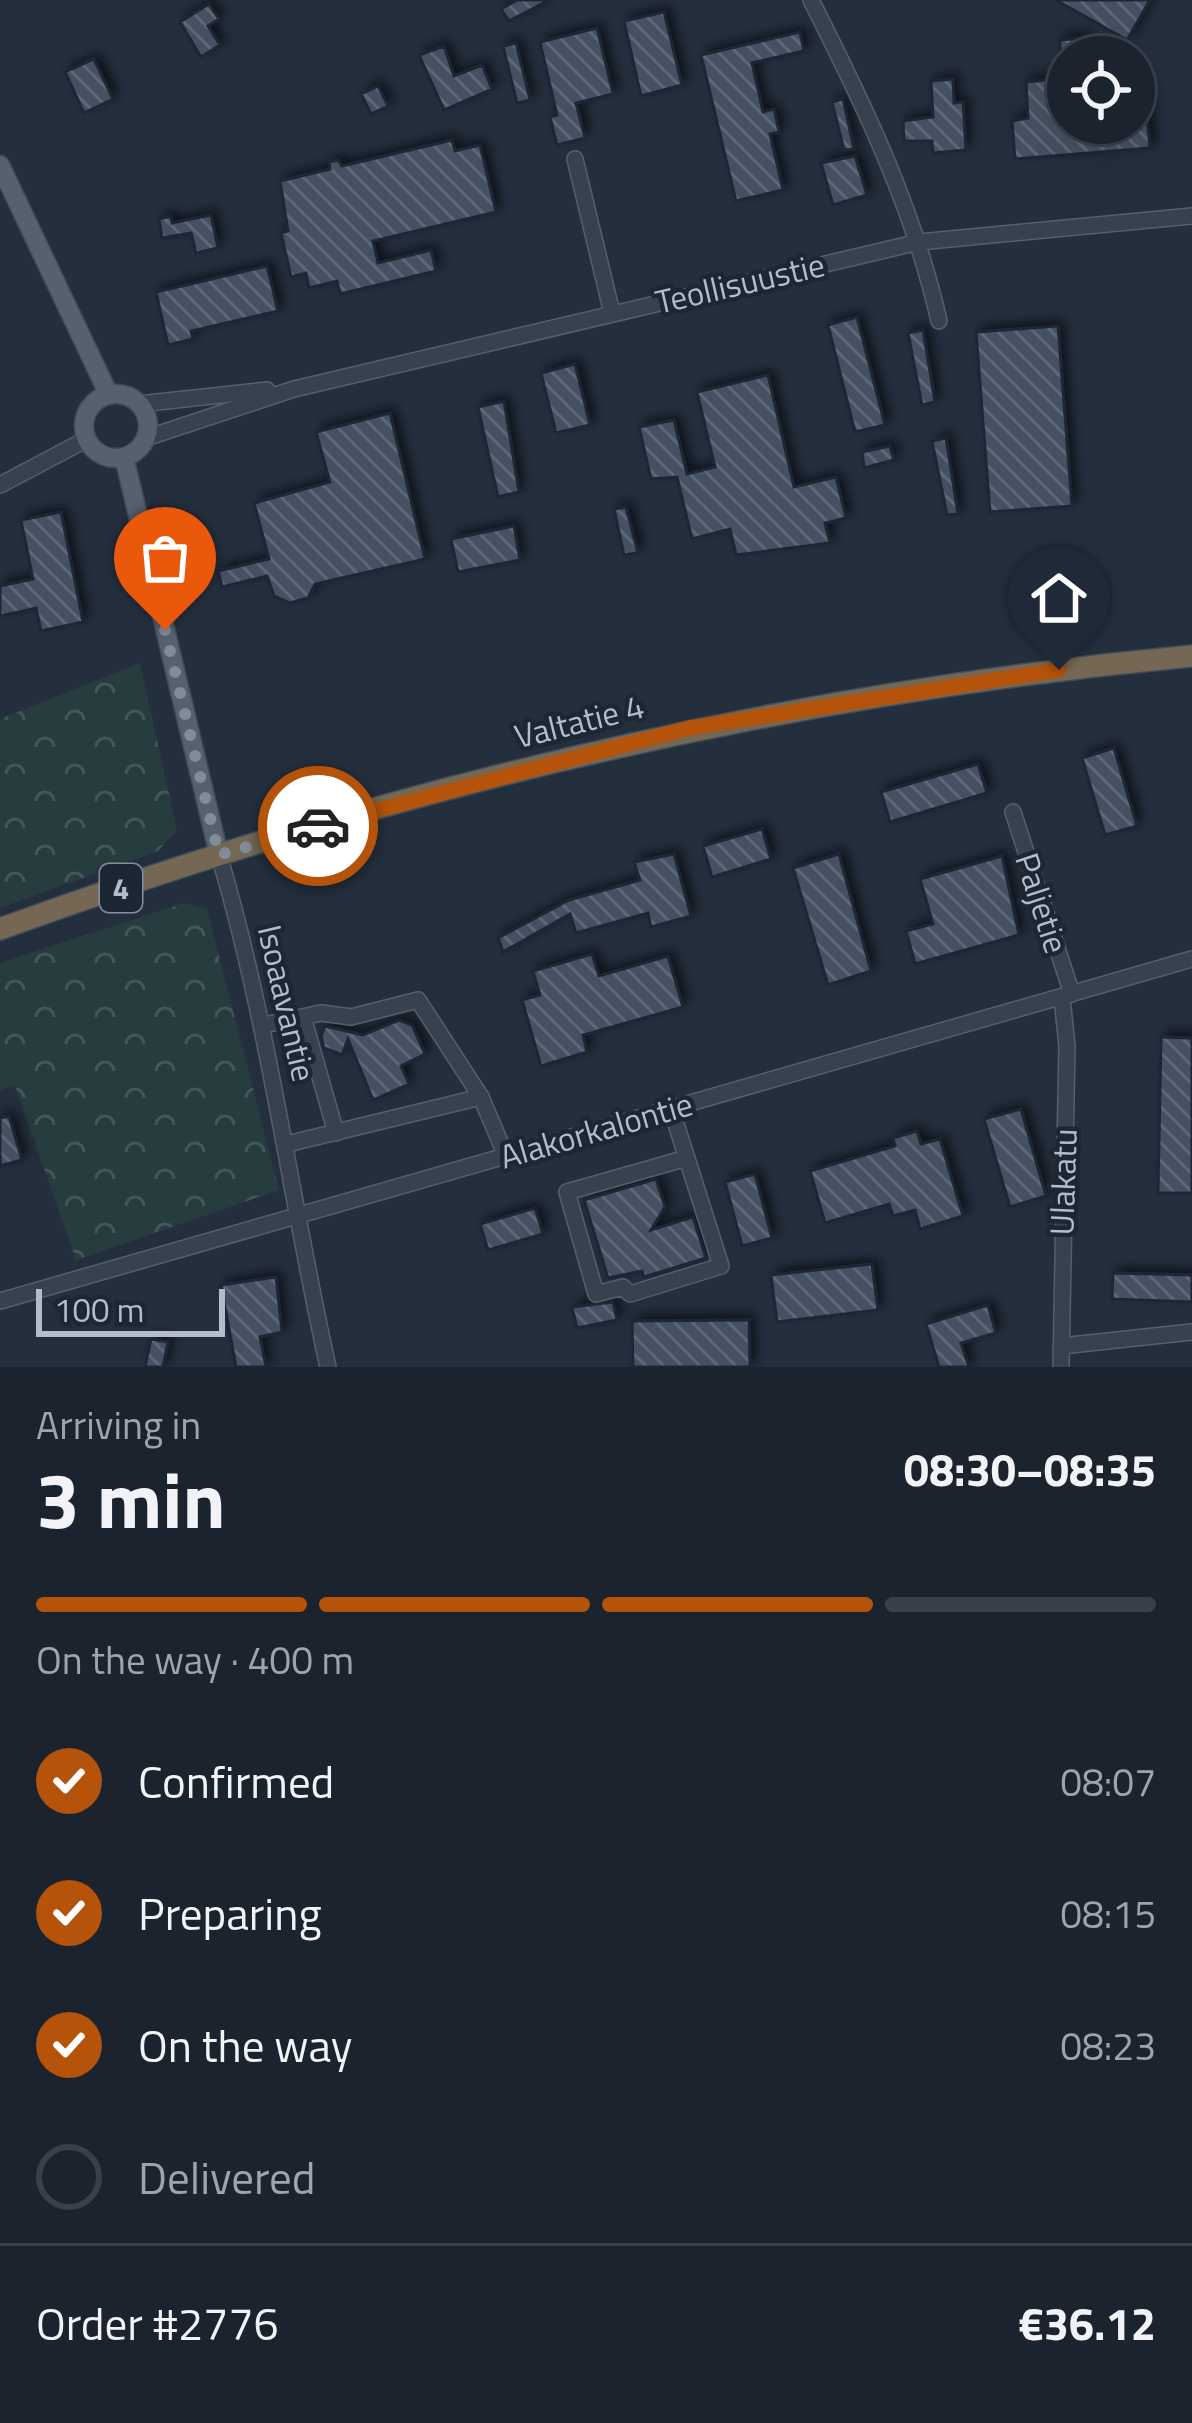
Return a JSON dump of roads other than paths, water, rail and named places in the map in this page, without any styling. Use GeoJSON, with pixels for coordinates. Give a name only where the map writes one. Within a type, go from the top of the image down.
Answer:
{"type":"FeatureCollection","features":[{"type":"Feature","properties":{"kind":"highway","name":"Valtatie 4"},"geometry":{"type":"LineString","coordinates":[[0,929],[219,855],[450,787],[689,728],[895,692],[1192,656]]}},
{"type":"Feature","properties":{"kind":"main road"},"geometry":{"type":"LineString","coordinates":[[0,165],[109,395],[139,404],[148,424],[146,438],[124,457],[99,453],[87,439],[88,412],[109,395]]}},
{"type":"Feature","properties":{"kind":"main road","name":"Isoaavantie"},"geometry":{"type":"LineString","coordinates":[[124,457],[219,855]]}},
{"type":"Feature","properties":{"kind":"street"},"geometry":{"type":"LineString","coordinates":[[811,0],[881,138],[919,242],[940,321]]}},
{"type":"Feature","properties":{"kind":"street"},"geometry":{"type":"LineString","coordinates":[[574,159],[612,314]]}},
{"type":"Feature","properties":{"kind":"street","name":"Teollisuustie"},"geometry":{"type":"LineString","coordinates":[[146,438],[294,389],[919,242],[1192,216]]}},
{"type":"Feature","properties":{"kind":"street","name":"Teollisuustie"},"geometry":{"type":"LineString","coordinates":[[139,404],[294,389]]}},
{"type":"Feature","properties":{"kind":"street"},"geometry":{"type":"LineString","coordinates":[[0,485],[87,439]]}},
{"type":"Feature","properties":{"kind":"street","name":"Paljetie"},"geometry":{"type":"LineString","coordinates":[[1013,812],[1067,996]]}},
{"type":"Feature","properties":{"kind":"street","name":"Isoaavantie"},"geometry":{"type":"LineString","coordinates":[[219,855],[264,1025],[301,1215],[300,1244],[328,1367]]}},
{"type":"Feature","properties":{"kind":"street","name":"Alakorkalontie"},"geometry":{"type":"LineString","coordinates":[[0,1301],[1192,959]]}},
{"type":"Feature","properties":{"kind":"street","name":"Ulakatu"},"geometry":{"type":"LineString","coordinates":[[1061,1367],[1067,996]]}},
{"type":"Feature","properties":{"kind":"street"},"geometry":{"type":"LineString","coordinates":[[264,1025],[304,1017],[350,1017],[418,1000],[481,1097],[506,1156]]}},
{"type":"Feature","properties":{"kind":"street"},"geometry":{"type":"LineString","coordinates":[[304,1017],[336,1133]]}},
{"type":"Feature","properties":{"kind":"street"},"geometry":{"type":"LineString","coordinates":[[287,1144],[481,1097]]}},
{"type":"Feature","properties":{"kind":"street"},"geometry":{"type":"LineString","coordinates":[[671,1108],[722,1267],[630,1294],[623,1287],[596,1294],[567,1192],[687,1158]]}},
{"type":"Feature","properties":{"kind":"street"},"geometry":{"type":"LineString","coordinates":[[1061,1346],[1192,1332]]}}]}
